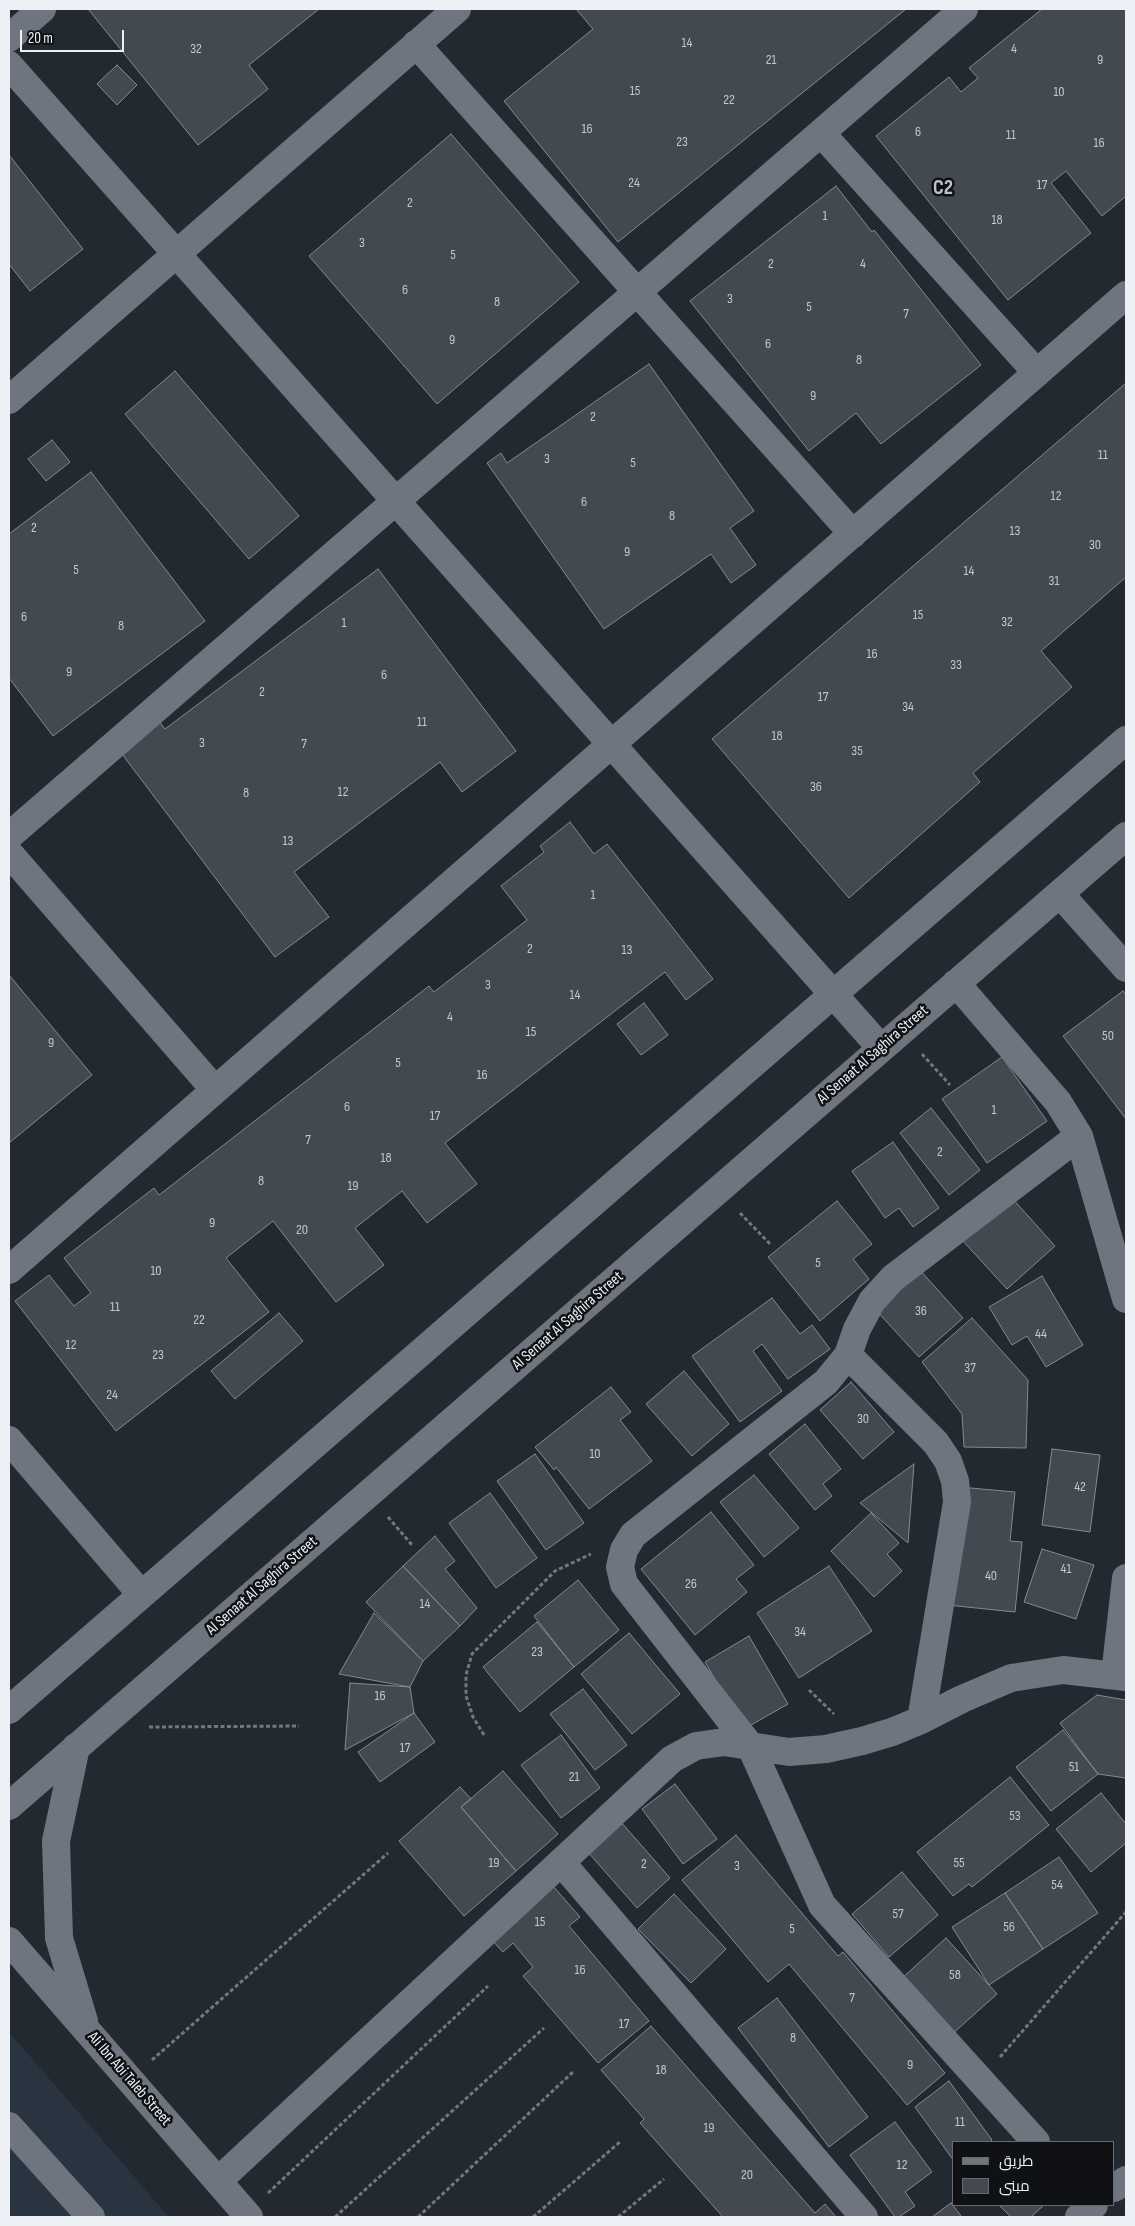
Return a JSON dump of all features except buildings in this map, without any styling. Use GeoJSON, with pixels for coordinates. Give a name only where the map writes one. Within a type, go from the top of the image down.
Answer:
{"type":"FeatureCollection","features":[{"type":"Feature","properties":{"kind":"street"},"geometry":{"type":"LineString","coordinates":[[9,38],[42,9]]}},
{"type":"Feature","properties":{"kind":"street"},"geometry":{"type":"LineString","coordinates":[[9,400],[457,9]]}},
{"type":"Feature","properties":{"kind":"street"},"geometry":{"type":"LineString","coordinates":[[9,836],[964,9]]}},
{"type":"Feature","properties":{"kind":"street"},"geometry":{"type":"LineString","coordinates":[[416,44],[853,534]]}},
{"type":"Feature","properties":{"kind":"street"},"geometry":{"type":"LineString","coordinates":[[9,65],[833,994],[891,1040]]}},
{"type":"Feature","properties":{"kind":"street"},"geometry":{"type":"LineString","coordinates":[[821,133],[1037,374]]}},
{"type":"Feature","properties":{"kind":"street"},"geometry":{"type":"LineString","coordinates":[[9,1270],[1126,296]]}},
{"type":"Feature","properties":{"kind":"street"},"geometry":{"type":"LineString","coordinates":[[15,1699],[141,1594],[1126,740]]}},
{"type":"Feature","properties":{"kind":"street","name":"Al Senaat Al Saghira Street"},"geometry":{"type":"LineString","coordinates":[[9,1806],[1126,836]]}},
{"type":"Feature","properties":{"kind":"street"},"geometry":{"type":"LineString","coordinates":[[9,853],[215,1090]]}},
{"type":"Feature","properties":{"kind":"street"},"geometry":{"type":"LineString","coordinates":[[1060,894],[1126,968]]}},
{"type":"Feature","properties":{"kind":"street"},"geometry":{"type":"LineString","coordinates":[[956,983],[1058,1102],[1079,1136],[1126,1299]]}},
{"type":"Feature","properties":{"kind":"street"},"geometry":{"type":"LineString","coordinates":[[1035,2141],[822,1905],[751,1747],[624,1584],[620,1567],[624,1550],[633,1535],[826,1382],[848,1355],[857,1330],[872,1301],[893,1278],[1079,1136]]}},
{"type":"Feature","properties":{"kind":"street"},"geometry":{"type":"LineString","coordinates":[[848,1355],[936,1443],[948,1461],[955,1481],[957,1502],[921,1720]]}},
{"type":"Feature","properties":{"kind":"street"},"geometry":{"type":"LineString","coordinates":[[9,1440],[141,1594]]}},
{"type":"Feature","properties":{"kind":"street"},"geometry":{"type":"LineString","coordinates":[[218,2181],[672,1759],[696,1746],[724,1742],[789,1752],[826,1749],[892,1732],[1011,1678],[1063,1670],[1121,1676],[1126,1578]]}},
{"type":"Feature","properties":{"kind":"street"},"geometry":{"type":"LineString","coordinates":[[76,1747],[56,1841],[59,1938],[86,2030]]}},
{"type":"Feature","properties":{"kind":"street"},"geometry":{"type":"LineString","coordinates":[[561,1862],[864,2217]]}},
{"type":"Feature","properties":{"kind":"street","name":"Ali Ibn Abi Taleb Street"},"geometry":{"type":"LineString","coordinates":[[9,1941],[247,2216]]}},
{"type":"Feature","properties":{"kind":"street"},"geometry":{"type":"LineString","coordinates":[[9,2126],[91,2217]]}},
{"type":"Feature","properties":{"kind":"street"},"geometry":{"type":"LineString","coordinates":[[1115,2187],[1126,2180]]}},
{"type":"Feature","properties":{"kind":"path"},"geometry":{"type":"LineString","coordinates":[[891,1040],[950,1085]]}},
{"type":"Feature","properties":{"kind":"path"},"geometry":{"type":"LineString","coordinates":[[718,1190],[771,1245]]}},
{"type":"Feature","properties":{"kind":"path"},"geometry":{"type":"LineString","coordinates":[[484,1735],[473,1717],[466,1696],[466,1675],[472,1654],[555,1571],[588,1554],[624,1550]]}},
{"type":"Feature","properties":{"kind":"path"},"geometry":{"type":"LineString","coordinates":[[146,1727],[299,1726]]}},
{"type":"Feature","properties":{"kind":"path"},"geometry":{"type":"LineString","coordinates":[[129,2080],[388,1853]]}},
{"type":"Feature","properties":{"kind":"path"},"geometry":{"type":"LineString","coordinates":[[980,2080],[1126,1912]]}},
{"type":"Feature","properties":{"kind":"path"},"geometry":{"type":"LineString","coordinates":[[247,2216],[488,1986]]}},
{"type":"Feature","properties":{"kind":"path"},"geometry":{"type":"LineString","coordinates":[[335,2217],[544,2028]]}},
{"type":"Feature","properties":{"kind":"path"},"geometry":{"type":"LineString","coordinates":[[418,2217],[574,2071]]}},
{"type":"Feature","properties":{"kind":"path"},"geometry":{"type":"LineString","coordinates":[[534,2217],[621,2141]]}},
{"type":"Feature","properties":{"kind":"path"},"geometry":{"type":"LineString","coordinates":[[618,2217],[664,2179]]}},
{"type":"Feature","properties":{"kind":"shaded area"},"geometry":{"type":"Polygon","coordinates":[[[9,2032],[169,2217],[9,2217],[9,2032]]]}},
{"type":"Feature","properties":{"kind":"district","name":"C2"},"geometry":{"type":"Point","coordinates":[943,189]}}]}
